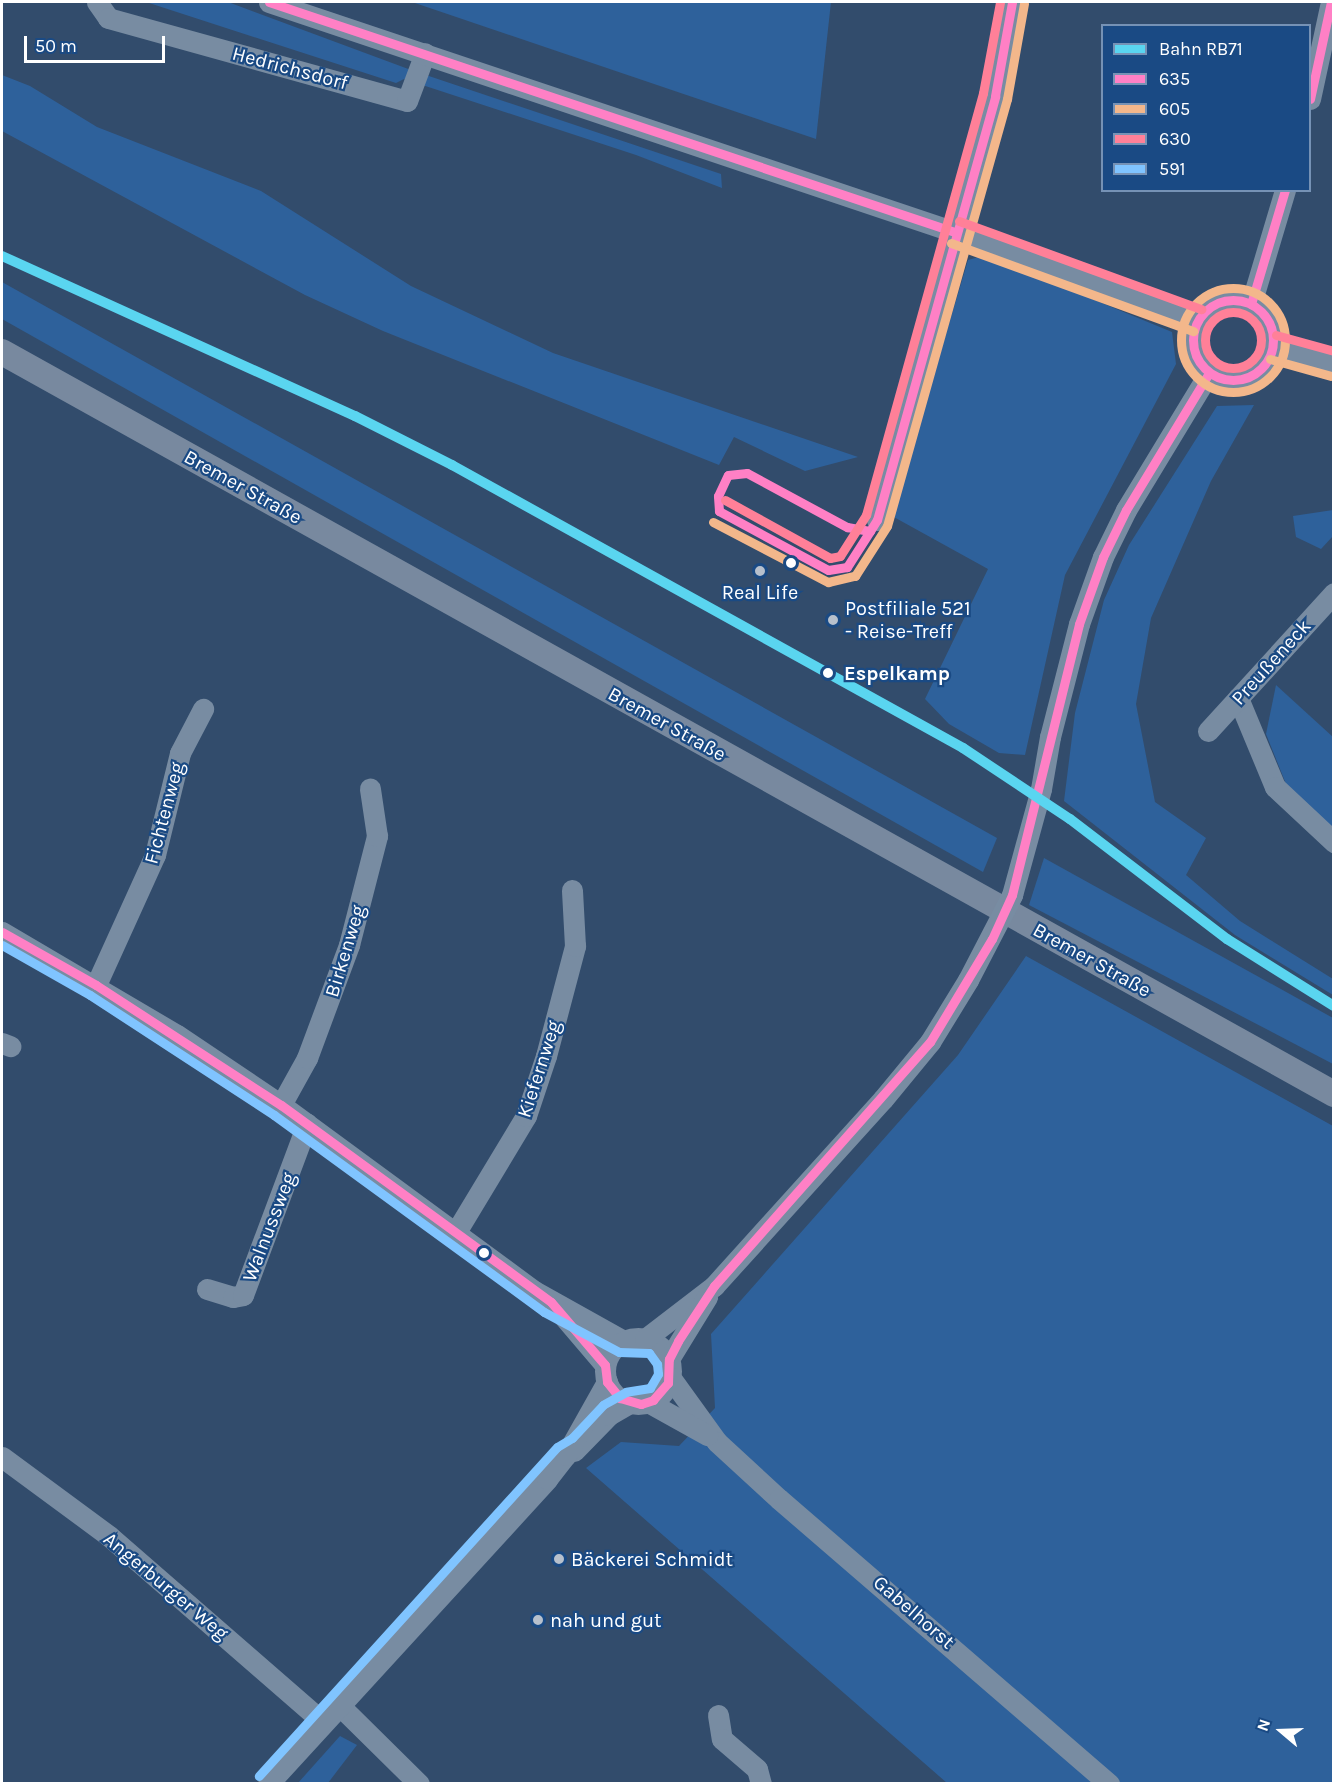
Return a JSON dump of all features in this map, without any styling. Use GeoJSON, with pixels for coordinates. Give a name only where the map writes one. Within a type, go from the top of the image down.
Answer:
{"type":"FeatureCollection","features":[{"type":"Feature","properties":{"kind":"main road","name":"Bremer Straße"},"geometry":{"type":"LineString","coordinates":[[2,352],[1334,1094]]}},
{"type":"Feature","properties":{"kind":"street","name":"Hedrichsdorf"},"geometry":{"type":"LineString","coordinates":[[97,2],[108,18],[407,101],[425,53]]}},
{"type":"Feature","properties":{"kind":"street"},"geometry":{"type":"LineString","coordinates":[[270,2],[955,232],[1197,320]]}},
{"type":"Feature","properties":{"kind":"street"},"geometry":{"type":"LineString","coordinates":[[877,520],[948,271],[955,232],[995,96],[1012,2]]}},
{"type":"Feature","properties":{"kind":"street"},"geometry":{"type":"LineString","coordinates":[[1311,94],[1331,2]]}},
{"type":"Feature","properties":{"kind":"street"},"geometry":{"type":"LineString","coordinates":[[1251,304],[1284,192]]}},
{"type":"Feature","properties":{"kind":"street"},"geometry":{"type":"LineString","coordinates":[[1221,301],[1251,304],[1269,322],[1273,347],[1260,370],[1248,378],[1221,379],[1209,373],[1193,349],[1197,320],[1221,301]]}},
{"type":"Feature","properties":{"kind":"street"},"geometry":{"type":"LineString","coordinates":[[1273,347],[1334,364]]}},
{"type":"Feature","properties":{"kind":"street"},"geometry":{"type":"LineString","coordinates":[[2,932],[96,985],[281,1105],[551,1302],[624,1341],[645,1339],[714,1286],[930,1042],[968,980],[1012,895],[1041,789],[1050,737],[1079,624],[1103,557],[1126,510],[1209,373]]}},
{"type":"Feature","properties":{"kind":"street","name":"Preußeneck"},"geometry":{"type":"LineString","coordinates":[[1208,731],[1334,593]]}},
{"type":"Feature","properties":{"kind":"street"},"geometry":{"type":"LineString","coordinates":[[1239,699],[1275,787],[1334,842]]}},
{"type":"Feature","properties":{"kind":"street","name":"Fichtenweg"},"geometry":{"type":"LineString","coordinates":[[96,985],[155,855],[180,753],[203,709]]}},
{"type":"Feature","properties":{"kind":"street","name":"Birkenweg"},"geometry":{"type":"LineString","coordinates":[[281,1105],[311,1047],[349,945],[377,836],[370,789]]}},
{"type":"Feature","properties":{"kind":"street","name":"Kiefernweg"},"geometry":{"type":"LineString","coordinates":[[456,1232],[526,1116],[546,1056],[575,946],[572,890]]}},
{"type":"Feature","properties":{"kind":"street","name":"Walnussweg"},"geometry":{"type":"LineString","coordinates":[[207,1289],[232,1297],[243,1295],[308,1124]]}},
{"type":"Feature","properties":{"kind":"street"},"geometry":{"type":"LineString","coordinates":[[566,1455],[579,1448],[609,1415],[658,1397],[669,1368],[714,1286]]}},
{"type":"Feature","properties":{"kind":"street"},"geometry":{"type":"LineString","coordinates":[[551,1302],[606,1373],[620,1398],[639,1403]]}},
{"type":"Feature","properties":{"kind":"street"},"geometry":{"type":"LineString","coordinates":[[645,1339],[660,1347],[669,1368]]}},
{"type":"Feature","properties":{"kind":"street"},"geometry":{"type":"LineString","coordinates":[[268,1784],[339,1704],[416,1625],[566,1455],[606,1373],[610,1353],[624,1341]]}},
{"type":"Feature","properties":{"kind":"street","name":"Gabelhorst"},"geometry":{"type":"LineString","coordinates":[[669,1368],[717,1442]]}},
{"type":"Feature","properties":{"kind":"street","name":"Gabelhorst"},"geometry":{"type":"LineString","coordinates":[[639,1403],[717,1442],[1109,1784]]}},
{"type":"Feature","properties":{"kind":"street","name":"Angerburger Weg"},"geometry":{"type":"LineString","coordinates":[[2,1457],[109,1536],[323,1722]]}},
{"type":"Feature","properties":{"kind":"street"},"geometry":{"type":"LineString","coordinates":[[339,1704],[419,1784]]}},
{"type":"Feature","properties":{"kind":"street"},"geometry":{"type":"LineString","coordinates":[[718,1714],[722,1739],[757,1769],[761,1784]]}},
{"type":"Feature","properties":{"kind":"shaded area"},"geometry":{"type":"Polygon","coordinates":[[[146,2],[228,2],[411,70],[721,174],[722,188],[636,155],[404,79],[396,83],[146,2]]]}},
{"type":"Feature","properties":{"kind":"shaded area"},"geometry":{"type":"Polygon","coordinates":[[[412,2],[831,2],[816,139],[412,2]]]}},
{"type":"Feature","properties":{"kind":"shaded area"},"geometry":{"type":"Polygon","coordinates":[[[2,75],[30,86],[97,127],[261,191],[411,286],[553,353],[858,457],[805,471],[734,437],[719,465],[383,331],[305,295],[2,131],[2,75]]]}},
{"type":"Feature","properties":{"kind":"shaded area"},"geometry":{"type":"Polygon","coordinates":[[[986,255],[1172,332],[1176,364],[1065,575],[1025,755],[999,753],[949,724],[925,699],[988,569],[892,516],[968,260],[986,255]]]}},
{"type":"Feature","properties":{"kind":"shaded area"},"geometry":{"type":"Polygon","coordinates":[[[2,282],[997,838],[983,872],[2,319],[2,282]]]}},
{"type":"Feature","properties":{"kind":"shaded area"},"geometry":{"type":"Polygon","coordinates":[[[1254,405],[1211,481],[1151,618],[1136,704],[1155,802],[1206,838],[1186,875],[1240,921],[1333,979],[1333,995],[1235,935],[1064,801],[1075,713],[1104,600],[1129,545],[1217,406],[1254,405]]]}},
{"type":"Feature","properties":{"kind":"shaded area"},"geometry":{"type":"Polygon","coordinates":[[[1333,510],[1333,536],[1321,549],[1296,537],[1293,516],[1333,510]]]}},
{"type":"Feature","properties":{"kind":"shaded area"},"geometry":{"type":"Polygon","coordinates":[[[1276,685],[1333,737],[1333,831],[1286,784],[1266,734],[1276,685]]]}},
{"type":"Feature","properties":{"kind":"shaded area"},"geometry":{"type":"Polygon","coordinates":[[[1044,858],[1333,1018],[1333,1064],[1029,905],[1044,858]]]}},
{"type":"Feature","properties":{"kind":"shaded area"},"geometry":{"type":"Polygon","coordinates":[[[1026,956],[1333,1126],[1333,1783],[947,1783],[586,1468],[621,1442],[679,1446],[715,1408],[711,1334],[958,1055],[1026,956]]]}},
{"type":"Feature","properties":{"kind":"shaded area"},"geometry":{"type":"Polygon","coordinates":[[[340,1736],[357,1745],[328,1783],[298,1783],[340,1736]]]}},
{"type":"Feature","properties":{"kind":"rail line","name":"RB71"},"geometry":{"type":"LineString","coordinates":[[2,256],[355,416],[452,465],[963,748],[1070,819],[1227,939],[1334,1006]]}},
{"type":"Feature","properties":{"kind":"transit line","name":"635"},"geometry":{"type":"LineString","coordinates":[[269,2],[955,232]]}},
{"type":"Feature","properties":{"kind":"transit line","name":"630"},"geometry":{"type":"LineString","coordinates":[[725,500],[830,558],[840,556],[866,515],[983,93],[1000,2]]}},
{"type":"Feature","properties":{"kind":"transit line","name":"635"},"geometry":{"type":"LineString","coordinates":[[870,531],[877,520],[995,96],[1012,2]]}},
{"type":"Feature","properties":{"kind":"transit line","name":"635"},"geometry":{"type":"LineString","coordinates":[[1311,94],[1331,2]]}},
{"type":"Feature","properties":{"kind":"transit line","name":"605"},"geometry":{"type":"LineString","coordinates":[[713,522],[828,582],[855,576],[887,526],[1007,99],[1024,4]]}},
{"type":"Feature","properties":{"kind":"transit line","name":"635"},"geometry":{"type":"LineString","coordinates":[[1251,304],[1284,192]]}},
{"type":"Feature","properties":{"kind":"transit line","name":"630"},"geometry":{"type":"LineString","coordinates":[[959,221],[1201,309]]}},
{"type":"Feature","properties":{"kind":"transit line","name":"605"},"geometry":{"type":"LineString","coordinates":[[951,243],[1193,331]]}},
{"type":"Feature","properties":{"kind":"transit line","name":"605"},"geometry":{"type":"LineString","coordinates":[[1233,288],[1253,292],[1270,303],[1281,320],[1285,340],[1281,360],[1270,377],[1253,388],[1233,392],[1213,388],[1196,377],[1185,360],[1181,340],[1185,320],[1196,303],[1213,292],[1233,288]]}},
{"type":"Feature","properties":{"kind":"transit line","name":"635"},"geometry":{"type":"LineString","coordinates":[[1233,300],[1248,303],[1261,312],[1270,325],[1273,340],[1270,355],[1261,368],[1248,377],[1233,380],[1218,377],[1205,368],[1196,355],[1193,340],[1196,325],[1205,312],[1218,303],[1233,300]]}},
{"type":"Feature","properties":{"kind":"transit line","name":"630"},"geometry":{"type":"LineString","coordinates":[[1227,312],[1239,312],[1253,320],[1261,334],[1261,340],[1259,351],[1253,360],[1239,368],[1227,368],[1210,356],[1205,346],[1205,334],[1217,317],[1227,312]]}},
{"type":"Feature","properties":{"kind":"transit line","name":"630"},"geometry":{"type":"LineString","coordinates":[[1276,335],[1334,351]]}},
{"type":"Feature","properties":{"kind":"transit line","name":"605"},"geometry":{"type":"LineString","coordinates":[[1270,359],[1331,376]]}},
{"type":"Feature","properties":{"kind":"transit line","name":"635"},"geometry":{"type":"LineString","coordinates":[[2,932],[96,985],[281,1105],[551,1302],[605,1365],[607,1382],[620,1398],[641,1404],[653,1400],[668,1383],[669,1359],[678,1341],[714,1286],[930,1042],[992,939],[1012,895],[1079,624],[1103,557],[1126,510],[1209,373]]}},
{"type":"Feature","properties":{"kind":"transit line","name":"635"},"geometry":{"type":"LineString","coordinates":[[747,473],[847,527],[870,531],[847,567],[828,570],[719,511],[718,496],[728,475],[747,473]]}},
{"type":"Feature","properties":{"kind":"transit line","name":"591"},"geometry":{"type":"LineString","coordinates":[[2,945],[90,995],[274,1115],[544,1312],[619,1352],[649,1353],[657,1364],[658,1374],[650,1388],[626,1392],[603,1405],[572,1438],[557,1447],[259,1776]]}},
{"type":"Feature","properties":{"kind":"place","name":"Real Life"},"geometry":{"type":"Point","coordinates":[760,571]}},
{"type":"Feature","properties":{"kind":"place","name":"Postfiliale 521 - Reise-Treff"},"geometry":{"type":"Point","coordinates":[833,620]}},
{"type":"Feature","properties":{"kind":"place","name":"Espelkamp"},"geometry":{"type":"Point","coordinates":[828,673]}},
{"type":"Feature","properties":{"kind":"place","name":"Bäckerei Schmidt"},"geometry":{"type":"Point","coordinates":[559,1559]}},
{"type":"Feature","properties":{"kind":"place","name":"nah und gut"},"geometry":{"type":"Point","coordinates":[538,1620]}}]}
